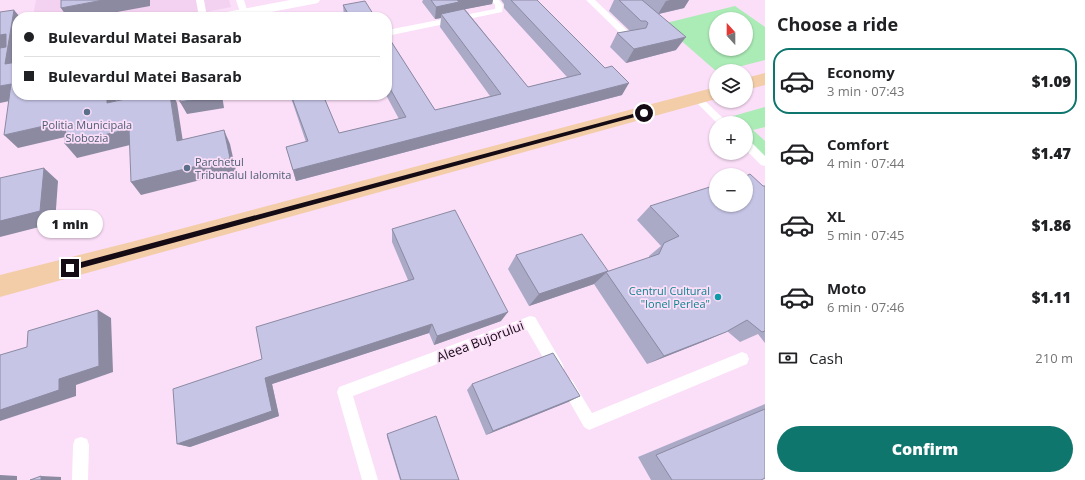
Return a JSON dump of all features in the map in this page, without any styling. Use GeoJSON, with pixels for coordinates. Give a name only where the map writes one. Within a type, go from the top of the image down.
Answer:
{"type":"FeatureCollection","features":[{"type":"Feature","properties":{"kind":"main road"},"geometry":{"type":"LineString","coordinates":[[753,82],[765,79]]}},
{"type":"Feature","properties":{"kind":"main road"},"geometry":{"type":"LineString","coordinates":[[0,286],[131,252],[709,95]]}},
{"type":"Feature","properties":{"kind":"street"},"geometry":{"type":"LineString","coordinates":[[231,12],[242,6],[313,0]]}},
{"type":"Feature","properties":{"kind":"lane"},"geometry":{"type":"LineString","coordinates":[[200,0],[202,12]]}},
{"type":"Feature","properties":{"kind":"lane"},"geometry":{"type":"LineString","coordinates":[[392,32],[499,10],[499,5],[495,0]]}},
{"type":"Feature","properties":{"kind":"lane"},"geometry":{"type":"LineString","coordinates":[[590,0],[631,39],[635,38]]}},
{"type":"Feature","properties":{"kind":"lane"},"geometry":{"type":"LineString","coordinates":[[697,98],[716,116]]}},
{"type":"Feature","properties":{"kind":"lane"},"geometry":{"type":"LineString","coordinates":[[753,151],[765,162]]}},
{"type":"Feature","properties":{"kind":"lane","name":"Aleea Bujorului"},"geometry":{"type":"LineString","coordinates":[[370,480],[344,392],[530,322],[589,422],[742,359]]}},
{"type":"Feature","properties":{"kind":"lane"},"geometry":{"type":"LineString","coordinates":[[80,480],[81,445]]}},
{"type":"Feature","properties":{"kind":"shaded area"},"geometry":{"type":"Polygon","coordinates":[[[36,0],[229,0],[231,7],[206,12],[34,12],[36,0]]]}},
{"type":"Feature","properties":{"kind":"green space"},"geometry":{"type":"Polygon","coordinates":[[[735,6],[744,12],[711,12],[735,6]]]}},
{"type":"Feature","properties":{"kind":"green space"},"geometry":{"type":"Polygon","coordinates":[[[709,12],[709,56],[753,56],[753,19],[765,27],[765,60],[749,64],[709,65],[662,24],[709,12]]]}},
{"type":"Feature","properties":{"kind":"green space"},"geometry":{"type":"Polygon","coordinates":[[[765,107],[765,127],[753,130],[753,116],[733,116],[765,107]]]}},
{"type":"Feature","properties":{"kind":"green space"},"geometry":{"type":"Polygon","coordinates":[[[753,130],[765,141],[765,162],[753,151],[753,130]]]}},
{"type":"Feature","properties":{"kind":"building"},"geometry":{"type":"Polygon","coordinates":[[[61,0],[103,0],[61,8],[61,0]]]}},
{"type":"Feature","properties":{"kind":"building"},"geometry":{"type":"Polygon","coordinates":[[[431,0],[457,0],[459,2],[436,7],[431,0]]]}},
{"type":"Feature","properties":{"kind":"building"},"geometry":{"type":"Polygon","coordinates":[[[511,0],[537,0],[605,68],[612,66],[629,83],[293,170],[286,147],[308,141],[293,100],[325,100],[339,133],[406,117],[392,92],[392,43],[435,110],[501,94],[441,14],[464,9],[528,87],[581,74],[511,0]]]}},
{"type":"Feature","properties":{"kind":"building"},"geometry":{"type":"Polygon","coordinates":[[[619,0],[642,0],[686,37],[634,49],[617,33],[646,28],[648,23],[646,21],[641,21],[619,0]]]}},
{"type":"Feature","properties":{"kind":"building"},"geometry":{"type":"Polygon","coordinates":[[[365,1],[372,12],[347,12],[343,5],[365,1]]]}},
{"type":"Feature","properties":{"kind":"building"},"geometry":{"type":"Polygon","coordinates":[[[14,10],[12,12],[12,22],[5,64],[12,63],[12,100],[107,100],[107,103],[120,100],[171,100],[177,141],[224,130],[230,158],[131,182],[129,129],[65,144],[66,121],[4,135],[11,84],[0,86],[0,48],[6,47],[6,34],[0,35],[0,12],[14,10]]]}},
{"type":"Feature","properties":{"kind":"building"},"geometry":{"type":"Polygon","coordinates":[[[180,100],[191,100],[180,102],[180,100]]]}},
{"type":"Feature","properties":{"kind":"building"},"geometry":{"type":"Polygon","coordinates":[[[44,168],[40,211],[0,221],[0,178],[44,168]]]}},
{"type":"Feature","properties":{"kind":"building","name":"Centrul Cultural \"Ionel Perlea\""},"geometry":{"type":"Polygon","coordinates":[[[753,177],[763,186],[765,186],[765,331],[762,332],[747,320],[726,332],[664,356],[606,272],[659,254],[664,243],[679,236],[650,206],[709,187],[709,212],[753,212],[753,177]]]}},
{"type":"Feature","properties":{"kind":"building"},"geometry":{"type":"Polygon","coordinates":[[[455,210],[508,312],[437,336],[432,324],[265,378],[272,411],[177,444],[173,389],[262,359],[256,327],[414,279],[392,229],[455,210]]]}},
{"type":"Feature","properties":{"kind":"building"},"geometry":{"type":"Polygon","coordinates":[[[582,234],[608,271],[539,294],[516,255],[582,234]]]}},
{"type":"Feature","properties":{"kind":"building"},"geometry":{"type":"Polygon","coordinates":[[[98,310],[99,366],[59,379],[59,390],[0,410],[0,355],[27,347],[28,331],[98,310]]]}},
{"type":"Feature","properties":{"kind":"building"},"geometry":{"type":"Polygon","coordinates":[[[553,353],[580,396],[493,431],[472,384],[553,353]]]}},
{"type":"Feature","properties":{"kind":"building"},"geometry":{"type":"Polygon","coordinates":[[[765,409],[765,478],[761,480],[672,480],[656,455],[765,409]]]}},
{"type":"Feature","properties":{"kind":"building"},"geometry":{"type":"Polygon","coordinates":[[[436,416],[459,480],[401,480],[387,434],[436,416]]]}},
{"type":"Feature","properties":{"kind":"building"},"geometry":{"type":"Polygon","coordinates":[[[41,476],[41,480],[30,480],[41,476]]]}},
{"type":"Feature","properties":{"kind":"place","name":"Politia Municipala Slobozia"},"geometry":{"type":"Point","coordinates":[87,112]}},
{"type":"Feature","properties":{"kind":"place","name":"Parchetul Tribunalul Ialomita"},"geometry":{"type":"Point","coordinates":[187,168]}},
{"type":"Feature","properties":{"kind":"place","name":"Centrul Cultural \"Ionel Perlea\""},"geometry":{"type":"Point","coordinates":[718,297]}},
{"type":"Feature","properties":{"kind":"route"},"geometry":{"type":"LineString","coordinates":[[70,268],[644,113]]}}]}
